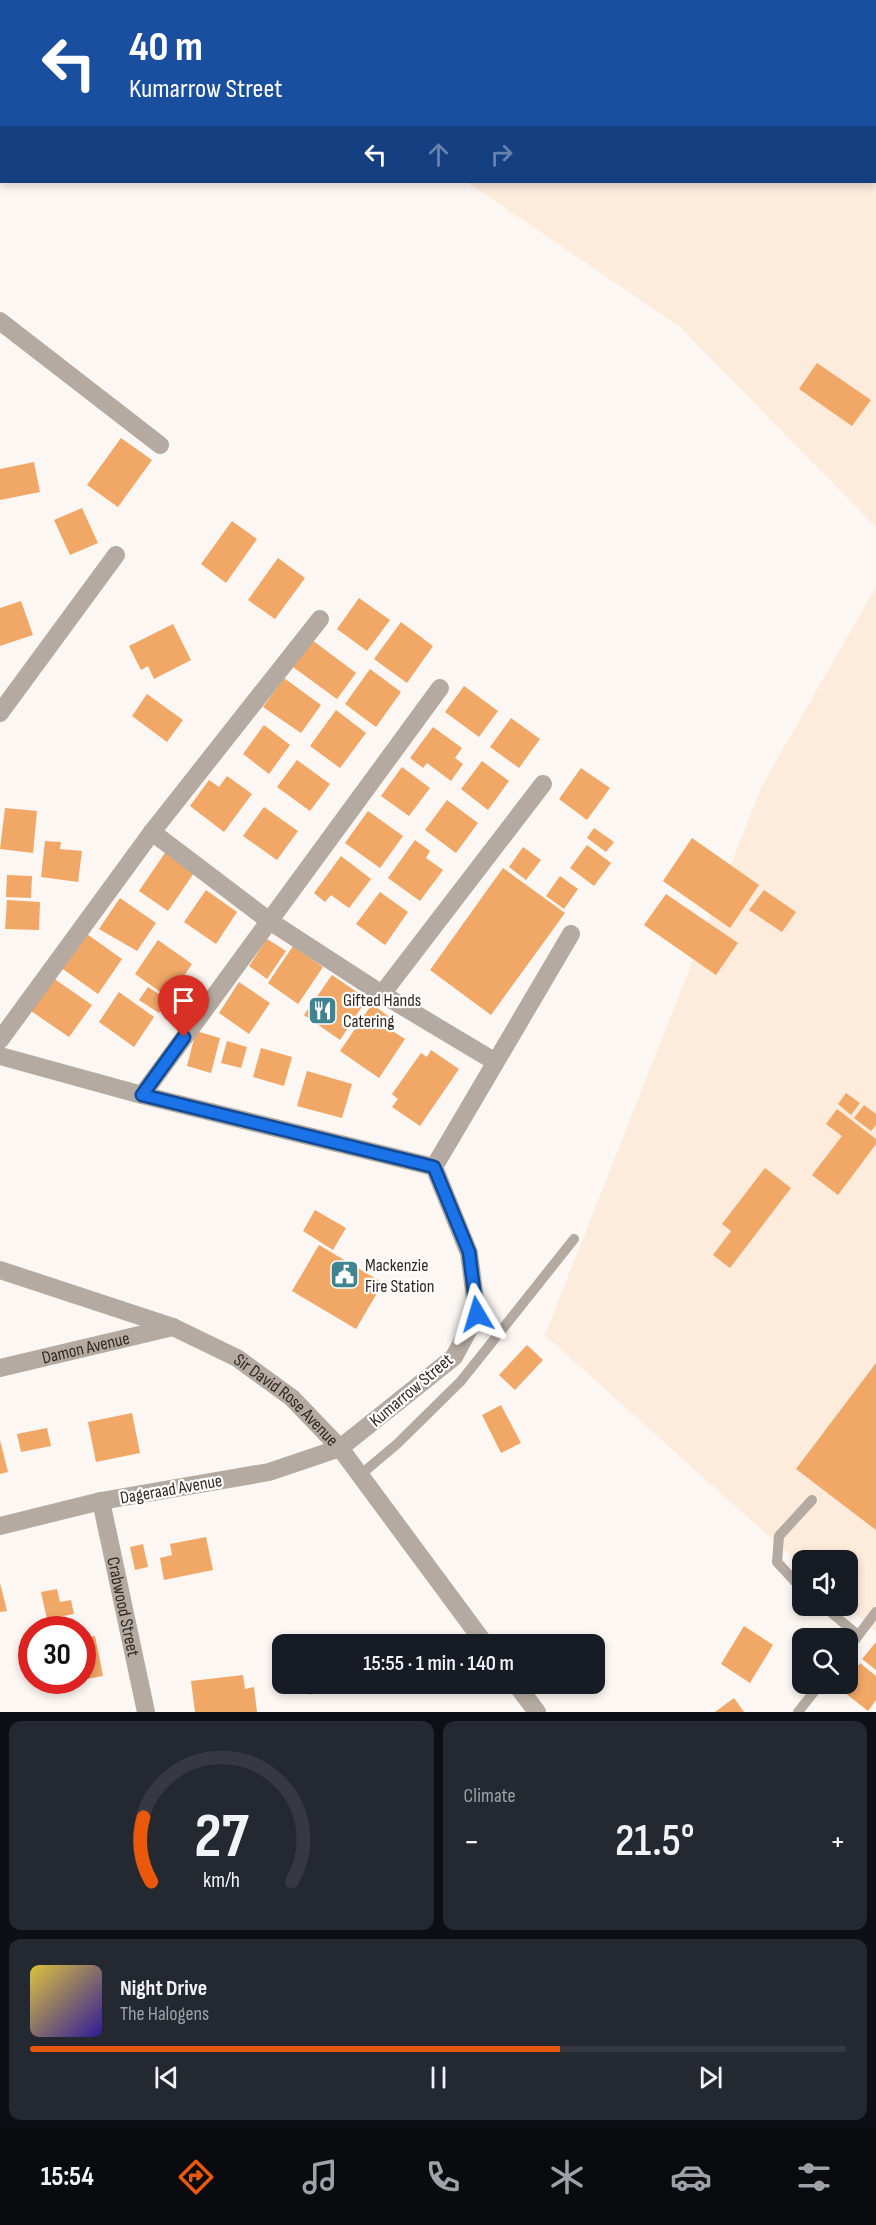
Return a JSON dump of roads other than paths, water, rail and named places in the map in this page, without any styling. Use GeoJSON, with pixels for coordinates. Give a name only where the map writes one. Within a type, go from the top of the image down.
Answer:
{"type":"FeatureCollection","features":[{"type":"Feature","properties":{"kind":"street"},"geometry":{"type":"LineString","coordinates":[[0,321],[160,445]]}},
{"type":"Feature","properties":{"kind":"street"},"geometry":{"type":"LineString","coordinates":[[0,713],[116,555]]}},
{"type":"Feature","properties":{"kind":"street"},"geometry":{"type":"LineString","coordinates":[[0,1040],[152,832],[320,619]]}},
{"type":"Feature","properties":{"kind":"street"},"geometry":{"type":"LineString","coordinates":[[142,1095],[440,688]]}},
{"type":"Feature","properties":{"kind":"street"},"geometry":{"type":"LineString","coordinates":[[382,994],[543,784]]}},
{"type":"Feature","properties":{"kind":"street"},"geometry":{"type":"LineString","coordinates":[[152,832],[268,920],[382,994],[494,1061]]}},
{"type":"Feature","properties":{"kind":"street"},"geometry":{"type":"LineString","coordinates":[[0,1056],[142,1095],[434,1167],[494,1061],[571,934]]}},
{"type":"Feature","properties":{"kind":"street","name":"Kumarrow Street"},"geometry":{"type":"LineString","coordinates":[[340,1448],[454,1357],[477,1314],[469,1252],[434,1167]]}},
{"type":"Feature","properties":{"kind":"street","name":"Sir David Rose Avenue"},"geometry":{"type":"LineString","coordinates":[[0,1270],[173,1327],[237,1358],[292,1398],[340,1448],[358,1476],[477,1634]]}},
{"type":"Feature","properties":{"kind":"street","name":"Damon Avenue"},"geometry":{"type":"LineString","coordinates":[[0,1368],[173,1327]]}},
{"type":"Feature","properties":{"kind":"street","name":"Dageraad Avenue"},"geometry":{"type":"LineString","coordinates":[[0,1526],[101,1501],[269,1472],[340,1448]]}},
{"type":"Feature","properties":{"kind":"street","name":"Crabwood Street"},"geometry":{"type":"LineString","coordinates":[[101,1501],[146,1712]]}},
{"type":"Feature","properties":{"kind":"street"},"geometry":{"type":"LineString","coordinates":[[523,1694],[537,1712]]}},
{"type":"Feature","properties":{"kind":"lane"},"geometry":{"type":"LineString","coordinates":[[358,1476],[397,1444],[461,1381],[574,1239]]}},
{"type":"Feature","properties":{"kind":"lane"},"geometry":{"type":"LineString","coordinates":[[792,1578],[777,1562],[779,1536],[812,1500]]}},
{"type":"Feature","properties":{"kind":"lane"},"geometry":{"type":"LineString","coordinates":[[858,1635],[876,1612]]}},
{"type":"Feature","properties":{"kind":"lane"},"geometry":{"type":"LineString","coordinates":[[835,1616],[850,1628]]}},
{"type":"Feature","properties":{"kind":"lane"},"geometry":{"type":"LineString","coordinates":[[798,1712],[812,1694]]}},
{"type":"Feature","properties":{"kind":"place","name":"Gifted Hands Catering"},"geometry":{"type":"Point","coordinates":[322,1010]}},
{"type":"Feature","properties":{"kind":"place","name":"Mackenzie Fire Station"},"geometry":{"type":"Point","coordinates":[344,1275]}}]}
